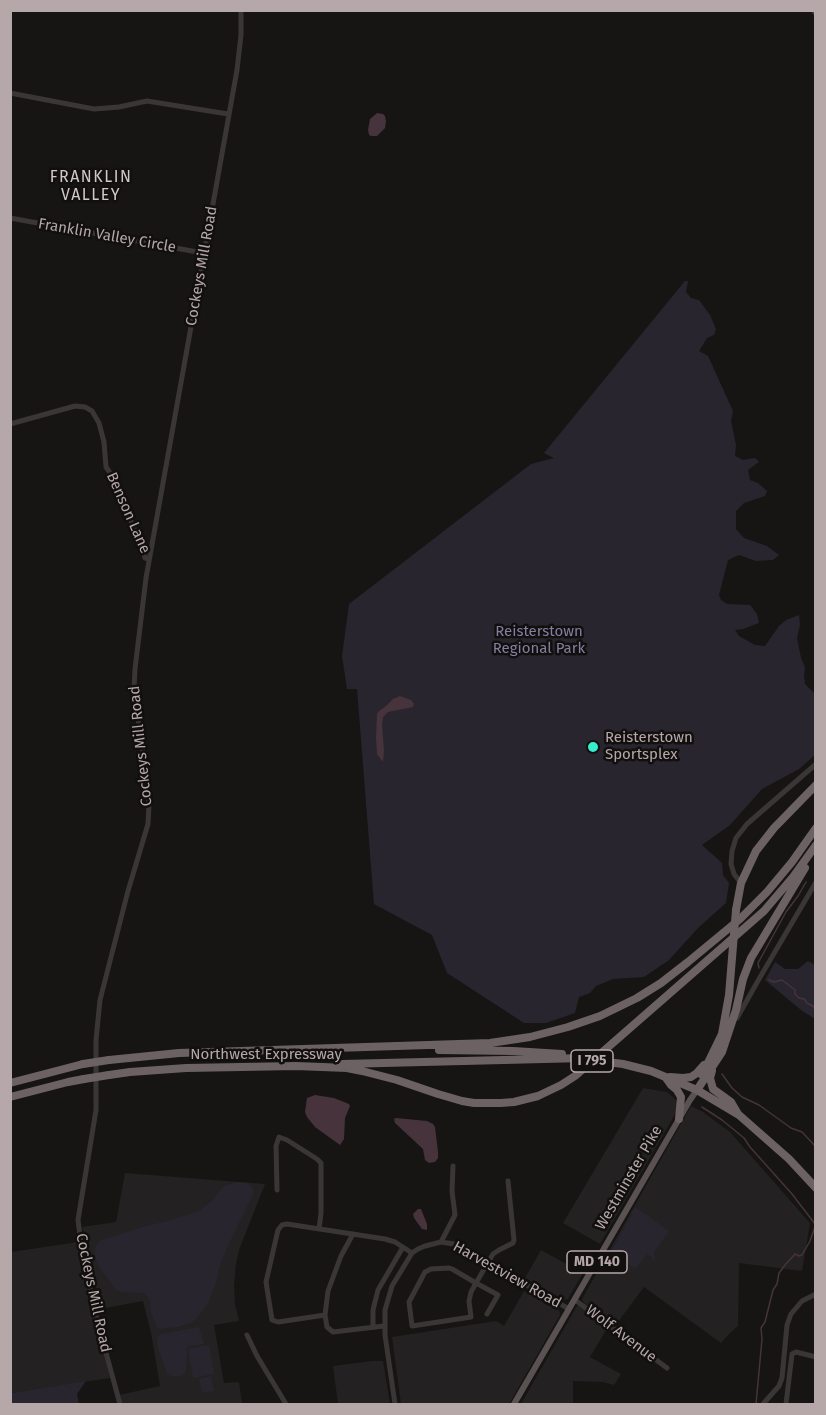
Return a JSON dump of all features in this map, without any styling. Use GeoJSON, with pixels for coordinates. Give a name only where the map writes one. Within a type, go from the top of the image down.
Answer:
{"type":"FeatureCollection","features":[{"type":"Feature","properties":{"kind":"highway","name":"Westminster Pike"},"geometry":{"type":"LineString","coordinates":[[718,1051],[729,995],[741,884],[763,841],[786,814],[816,785]]}},
{"type":"Feature","properties":{"kind":"highway","name":"Northwest Expressway"},"geometry":{"type":"LineString","coordinates":[[10,1083],[84,1064],[179,1053],[490,1043],[510,1041],[568,1028],[618,1008],[661,983],[688,962],[740,919],[772,886],[816,828]]}},
{"type":"Feature","properties":{"kind":"highway","name":"Northwest Expressway"},"geometry":{"type":"LineString","coordinates":[[10,1097],[68,1082],[130,1072],[186,1068],[296,1066],[347,1068],[362,1071],[474,1103],[514,1102],[530,1098],[561,1085],[580,1071],[764,911],[793,877],[816,844]]}},
{"type":"Feature","properties":{"kind":"highway","name":"Westminster Pike"},"geometry":{"type":"LineString","coordinates":[[697,1090],[699,1081],[735,1018],[743,978],[757,946],[816,852]]}},
{"type":"Feature","properties":{"kind":"highway"},"geometry":{"type":"LineString","coordinates":[[734,956],[736,972],[743,978]]}},
{"type":"Feature","properties":{"kind":"highway"},"geometry":{"type":"LineString","coordinates":[[730,986],[743,978]]}},
{"type":"Feature","properties":{"kind":"highway"},"geometry":{"type":"LineString","coordinates":[[729,995],[730,1013],[735,1018]]}},
{"type":"Feature","properties":{"kind":"highway"},"geometry":{"type":"LineString","coordinates":[[335,1048],[491,1050],[573,1055],[637,1067],[697,1090],[738,1115],[789,1159],[816,1188]]}},
{"type":"Feature","properties":{"kind":"highway"},"geometry":{"type":"LineString","coordinates":[[665,1077],[683,1078],[694,1075],[718,1051]]}},
{"type":"Feature","properties":{"kind":"highway"},"geometry":{"type":"LineString","coordinates":[[718,1051],[711,1074],[711,1083],[713,1089],[731,1102],[738,1115]]}},
{"type":"Feature","properties":{"kind":"highway"},"geometry":{"type":"LineString","coordinates":[[296,1066],[584,1058]]}},
{"type":"Feature","properties":{"kind":"highway"},"geometry":{"type":"LineString","coordinates":[[665,1077],[681,1097],[679,1119]]}},
{"type":"Feature","properties":{"kind":"main road","name":"Westminster Pike"},"geometry":{"type":"LineString","coordinates":[[514,1404],[697,1090]]}},
{"type":"Feature","properties":{"kind":"street","name":"Cockeys Mill Road"},"geometry":{"type":"LineString","coordinates":[[120,1404],[98,1324],[82,1251],[78,1220],[96,1111],[96,1040],[100,1000],[148,824],[146,772],[134,688],[149,559],[239,56],[242,10]]}},
{"type":"Feature","properties":{"kind":"street"},"geometry":{"type":"LineString","coordinates":[[10,93],[94,109],[147,101],[228,114]]}},
{"type":"Feature","properties":{"kind":"street","name":"Franklin Valley Circle"},"geometry":{"type":"LineString","coordinates":[[10,218],[203,253]]}},
{"type":"Feature","properties":{"kind":"street","name":"Benson Lane"},"geometry":{"type":"LineString","coordinates":[[10,424],[75,406],[85,407],[92,411],[99,423],[104,442],[106,467],[115,480],[145,558],[149,559]]}},
{"type":"Feature","properties":{"kind":"street"},"geometry":{"type":"LineString","coordinates":[[741,884],[731,864],[736,838],[747,824],[816,764]]}},
{"type":"Feature","properties":{"kind":"street"},"geometry":{"type":"LineString","coordinates":[[735,1018],[816,882]]}},
{"type":"Feature","properties":{"kind":"street"},"geometry":{"type":"LineString","coordinates":[[743,978],[756,984]]}},
{"type":"Feature","properties":{"kind":"street"},"geometry":{"type":"LineString","coordinates":[[277,1190],[276,1146],[279,1137],[321,1163],[319,1229]]}},
{"type":"Feature","properties":{"kind":"street"},"geometry":{"type":"LineString","coordinates":[[441,1242],[455,1215],[452,1191],[453,1166]]}},
{"type":"Feature","properties":{"kind":"street"},"geometry":{"type":"LineString","coordinates":[[487,1314],[498,1295],[476,1282],[449,1268],[425,1272],[409,1302],[412,1326],[471,1317],[469,1301],[476,1282],[496,1251],[513,1244],[508,1181]]}},
{"type":"Feature","properties":{"kind":"street"},"geometry":{"type":"LineString","coordinates":[[325,1315],[278,1322],[274,1322],[271,1317],[266,1285],[280,1227],[287,1224],[390,1240],[412,1253],[389,1294],[385,1310],[384,1326],[395,1404]]}},
{"type":"Feature","properties":{"kind":"street"},"geometry":{"type":"LineString","coordinates":[[353,1234],[341,1256],[328,1291],[325,1315],[327,1327],[333,1332],[384,1326]]}},
{"type":"Feature","properties":{"kind":"street","name":"Harvestview Road"},"geometry":{"type":"LineString","coordinates":[[412,1253],[425,1245],[441,1242],[454,1244],[569,1309]]}},
{"type":"Feature","properties":{"kind":"street"},"geometry":{"type":"LineString","coordinates":[[374,1326],[373,1310],[378,1290],[403,1246]]}},
{"type":"Feature","properties":{"kind":"street"},"geometry":{"type":"LineString","coordinates":[[763,1404],[782,1378],[787,1325],[791,1314],[802,1301],[815,1296]]}},
{"type":"Feature","properties":{"kind":"street","name":"Wolf Avenue"},"geometry":{"type":"LineString","coordinates":[[575,1300],[667,1368]]}},
{"type":"Feature","properties":{"kind":"street"},"geometry":{"type":"LineString","coordinates":[[247,1335],[286,1404]]}},
{"type":"Feature","properties":{"kind":"street"},"geometry":{"type":"LineString","coordinates":[[786,1404],[792,1354],[799,1352],[816,1357]]}},
{"type":"Feature","properties":{"kind":"shaded area"},"geometry":{"type":"Polygon","coordinates":[[[377,113],[385,116],[385,128],[377,136],[371,136],[368,130],[370,119],[377,113]]]}},
{"type":"Feature","properties":{"kind":"shaded area"},"geometry":{"type":"Polygon","coordinates":[[[400,696],[411,700],[414,704],[413,707],[388,712],[383,717],[383,762],[377,754],[377,714],[393,699],[400,696]]]}},
{"type":"Feature","properties":{"kind":"shaded area"},"geometry":{"type":"Polygon","coordinates":[[[643,1088],[667,1092],[679,1104],[600,1244],[563,1223],[643,1088]]]}},
{"type":"Feature","properties":{"kind":"shaded area"},"geometry":{"type":"Polygon","coordinates":[[[315,1095],[334,1098],[350,1106],[345,1118],[344,1139],[340,1145],[315,1127],[307,1117],[305,1112],[307,1098],[315,1095]]]}},
{"type":"Feature","properties":{"kind":"shaded area"},"geometry":{"type":"Polygon","coordinates":[[[691,1106],[730,1132],[810,1223],[802,1271],[739,1263],[738,1326],[721,1343],[644,1287],[615,1326],[584,1303],[582,1299],[691,1106]]]}},
{"type":"Feature","properties":{"kind":"shaded area"},"geometry":{"type":"Polygon","coordinates":[[[396,1118],[427,1121],[433,1124],[438,1152],[435,1162],[429,1163],[425,1160],[423,1149],[395,1123],[396,1118]]]}},
{"type":"Feature","properties":{"kind":"shaded area"},"geometry":{"type":"Polygon","coordinates":[[[125,1173],[265,1184],[239,1250],[236,1264],[234,1286],[239,1321],[214,1325],[224,1383],[239,1382],[242,1404],[123,1404],[119,1395],[160,1386],[151,1333],[143,1301],[100,1309],[82,1227],[116,1222],[125,1173]]]}},
{"type":"Feature","properties":{"kind":"shaded area"},"geometry":{"type":"Polygon","coordinates":[[[421,1209],[427,1230],[422,1229],[414,1218],[413,1214],[421,1209]]]}},
{"type":"Feature","properties":{"kind":"shaded area"},"geometry":{"type":"Polygon","coordinates":[[[78,1242],[110,1378],[11,1393],[11,1252],[78,1242]]]}},
{"type":"Feature","properties":{"kind":"shaded area"},"geometry":{"type":"Polygon","coordinates":[[[541,1250],[583,1273],[568,1299],[564,1300],[525,1278],[541,1250]]]}},
{"type":"Feature","properties":{"kind":"shaded area"},"geometry":{"type":"Polygon","coordinates":[[[524,1291],[559,1310],[560,1315],[509,1404],[401,1404],[392,1337],[496,1321],[504,1326],[524,1291]]]}},
{"type":"Feature","properties":{"kind":"shaded area"},"geometry":{"type":"Polygon","coordinates":[[[577,1306],[582,1306],[608,1327],[590,1357],[621,1374],[614,1385],[603,1382],[573,1381],[573,1404],[521,1404],[577,1306]]]}},
{"type":"Feature","properties":{"kind":"shaded area"},"geometry":{"type":"Polygon","coordinates":[[[383,1361],[390,1404],[338,1404],[333,1366],[383,1361]]]}},
{"type":"Feature","properties":{"kind":"green space","name":"Reisterstown Regional Park"},"geometry":{"type":"Polygon","coordinates":[[[685,281],[688,281],[686,292],[691,298],[699,300],[710,315],[716,329],[714,335],[707,338],[699,351],[708,356],[733,411],[731,421],[736,445],[735,456],[743,460],[755,458],[759,462],[748,470],[750,480],[758,483],[767,491],[765,496],[744,503],[736,511],[736,529],[744,538],[767,546],[779,555],[773,560],[756,561],[739,555],[728,560],[719,595],[721,600],[727,604],[750,605],[757,614],[759,623],[735,630],[739,636],[755,645],[765,646],[779,626],[786,620],[799,615],[800,625],[797,638],[805,667],[805,684],[815,694],[815,755],[799,769],[762,789],[730,825],[702,845],[722,863],[723,875],[729,883],[726,903],[698,928],[669,960],[644,977],[613,979],[596,986],[590,993],[579,997],[575,1013],[546,1023],[524,1023],[447,973],[432,935],[374,904],[357,689],[347,689],[342,656],[349,604],[531,464],[554,458],[544,453],[685,281]]]}},
{"type":"Feature","properties":{"kind":"green space"},"geometry":{"type":"Polygon","coordinates":[[[808,961],[815,965],[815,1019],[765,980],[775,962],[785,969],[798,969],[808,961]]]}},
{"type":"Feature","properties":{"kind":"green space"},"geometry":{"type":"Polygon","coordinates":[[[237,1182],[247,1183],[254,1192],[224,1254],[209,1301],[193,1322],[160,1329],[151,1313],[150,1300],[147,1296],[143,1293],[116,1290],[95,1258],[97,1244],[102,1240],[145,1226],[199,1211],[212,1201],[224,1186],[237,1182]]]}},
{"type":"Feature","properties":{"kind":"green space"},"geometry":{"type":"Polygon","coordinates":[[[635,1207],[669,1231],[654,1252],[655,1260],[651,1260],[653,1258],[647,1254],[635,1269],[611,1252],[635,1207]]]}},
{"type":"Feature","properties":{"kind":"green space"},"geometry":{"type":"Polygon","coordinates":[[[199,1327],[204,1344],[187,1348],[186,1371],[182,1375],[176,1377],[168,1375],[158,1349],[158,1336],[199,1327]]]}},
{"type":"Feature","properties":{"kind":"green space"},"geometry":{"type":"Polygon","coordinates":[[[209,1345],[214,1374],[193,1378],[188,1349],[209,1345]]]}},
{"type":"Feature","properties":{"kind":"green space"},"geometry":{"type":"Polygon","coordinates":[[[211,1376],[214,1391],[202,1393],[199,1379],[211,1376]]]}},
{"type":"Feature","properties":{"kind":"green space"},"geometry":{"type":"Polygon","coordinates":[[[86,1381],[77,1394],[79,1404],[11,1404],[11,1393],[86,1381]]]}},
{"type":"Feature","properties":{"kind":"waterway"},"geometry":{"type":"LineString","coordinates":[[759,968],[758,963],[786,912],[806,882]]}},
{"type":"Feature","properties":{"kind":"waterway"},"geometry":{"type":"LineString","coordinates":[[769,980],[774,982],[782,980],[795,990],[799,998],[816,1008]]}},
{"type":"Feature","properties":{"kind":"waterway"},"geometry":{"type":"LineString","coordinates":[[722,1074],[742,1097],[759,1105],[791,1128],[802,1132],[816,1147]]}},
{"type":"Feature","properties":{"kind":"waterway"},"geometry":{"type":"LineString","coordinates":[[702,1107],[744,1138],[815,1224]]}},
{"type":"Feature","properties":{"kind":"waterway"},"geometry":{"type":"LineString","coordinates":[[756,1404],[761,1328],[765,1322],[773,1290],[779,1273],[785,1265],[795,1254],[802,1255],[816,1224]]}},
{"type":"Feature","properties":{"kind":"place","name":"Reisterstown Sportsplex"},"geometry":{"type":"Point","coordinates":[593,747]}},
{"type":"Feature","properties":{"kind":"district","name":"FRANKLIN VALLEY"},"geometry":{"type":"Point","coordinates":[91,187]}}]}
